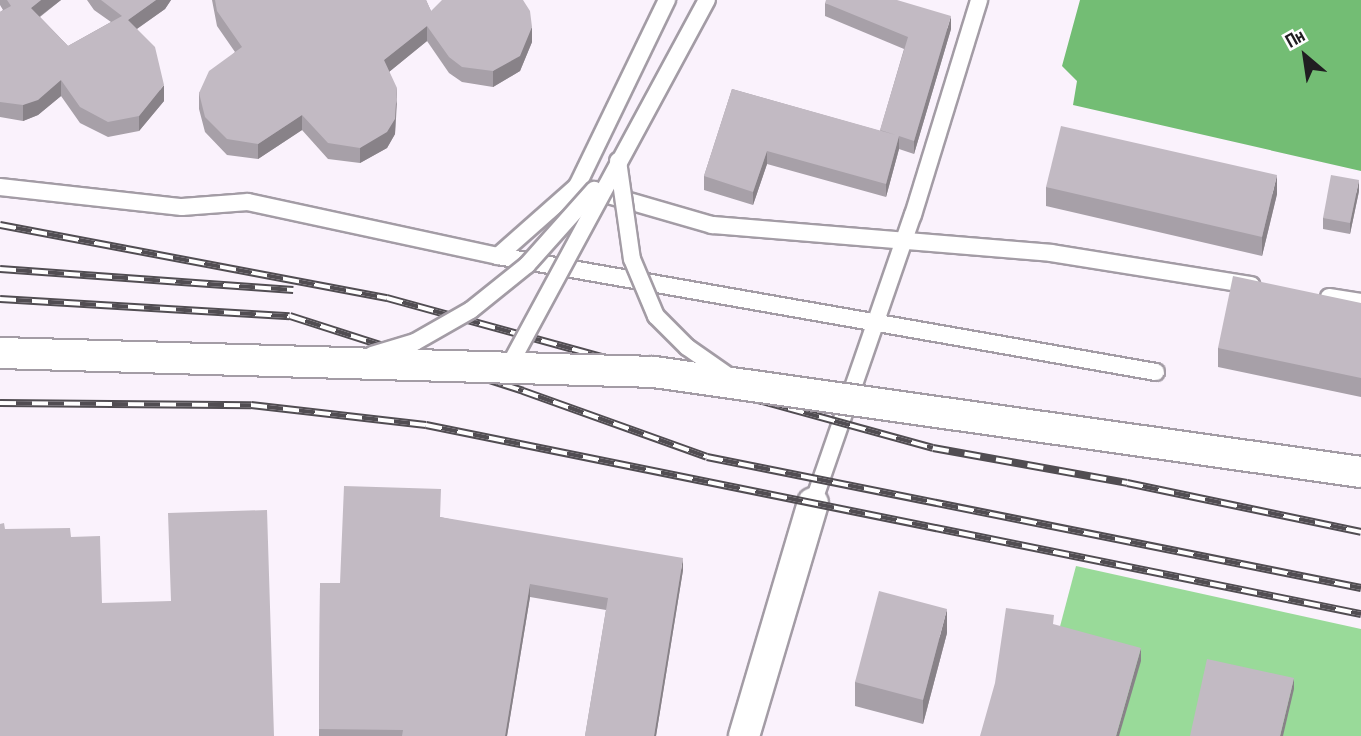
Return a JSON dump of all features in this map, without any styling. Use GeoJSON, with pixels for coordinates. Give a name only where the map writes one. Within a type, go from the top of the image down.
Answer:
{"type":"FeatureCollection","features":[{"type":"Feature","properties":{"kind":"street"},"geometry":{"type":"LineString","coordinates":[[0,354],[654,372],[1361,471]]}},
{"type":"Feature","properties":{"kind":"street"},"geometry":{"type":"LineString","coordinates":[[744,736],[813,503]]}},
{"type":"Feature","properties":{"kind":"lane"},"geometry":{"type":"LineString","coordinates":[[498,256],[577,186],[667,0]]}},
{"type":"Feature","properties":{"kind":"lane"},"geometry":{"type":"LineString","coordinates":[[509,366],[707,0]]}},
{"type":"Feature","properties":{"kind":"lane"},"geometry":{"type":"LineString","coordinates":[[813,503],[904,238],[979,0]]}},
{"type":"Feature","properties":{"kind":"lane"},"geometry":{"type":"LineString","coordinates":[[346,363],[415,342],[471,310],[527,265],[618,161]]}},
{"type":"Feature","properties":{"kind":"lane"},"geometry":{"type":"LineString","coordinates":[[618,161],[632,259],[656,316],[687,347],[738,382]]}},
{"type":"Feature","properties":{"kind":"lane"},"geometry":{"type":"LineString","coordinates":[[577,186],[712,225],[904,238],[1051,253],[1266,287]]}},
{"type":"Feature","properties":{"kind":"lane"},"geometry":{"type":"LineString","coordinates":[[0,187],[182,207],[248,202],[498,256],[876,320],[1156,372]]}},
{"type":"Feature","properties":{"kind":"lane"},"geometry":{"type":"LineString","coordinates":[[1307,293],[1361,302]]}},
{"type":"Feature","properties":{"kind":"shaded area"},"geometry":{"type":"Polygon","coordinates":[[[1080,0],[1361,0],[1361,171],[1073,105],[1077,81],[1062,66],[1080,0]]]}},
{"type":"Feature","properties":{"kind":"shaded area"},"geometry":{"type":"Polygon","coordinates":[[[1076,566],[1361,629],[1361,736],[1031,736],[1076,566]]]}},
{"type":"Feature","properties":{"kind":"building"},"geometry":{"type":"Polygon","coordinates":[[[7,0],[41,0],[31,8],[68,46],[122,16],[101,0],[156,0],[128,20],[155,47],[164,85],[139,116],[108,122],[80,107],[61,80],[38,100],[23,105],[0,102],[0,12],[11,6],[7,0]]]}},
{"type":"Feature","properties":{"kind":"building"},"geometry":{"type":"Polygon","coordinates":[[[215,0],[426,0],[431,11],[442,0],[523,0],[530,11],[532,27],[520,56],[493,71],[462,67],[449,57],[427,26],[384,60],[397,88],[395,119],[387,132],[360,148],[328,143],[302,115],[258,144],[227,139],[205,117],[199,93],[209,71],[242,47],[217,11],[215,0]]]}},
{"type":"Feature","properties":{"kind":"building"},"geometry":{"type":"Polygon","coordinates":[[[826,0],[897,0],[951,16],[914,141],[899,136],[886,184],[767,151],[753,192],[704,176],[732,89],[896,135],[880,130],[908,37],[825,3],[826,0]]]}},
{"type":"Feature","properties":{"kind":"building"},"geometry":{"type":"Polygon","coordinates":[[[1061,126],[1277,175],[1262,237],[1046,187],[1061,126]]]}},
{"type":"Feature","properties":{"kind":"building"},"geometry":{"type":"Polygon","coordinates":[[[1331,175],[1359,180],[1350,223],[1323,218],[1331,175]]]}},
{"type":"Feature","properties":{"kind":"building"},"geometry":{"type":"Polygon","coordinates":[[[1233,276],[1361,303],[1361,378],[1218,348],[1233,276]]]}},
{"type":"Feature","properties":{"kind":"building"},"geometry":{"type":"Polygon","coordinates":[[[344,486],[441,489],[440,517],[683,558],[654,736],[585,736],[608,598],[530,584],[505,736],[402,736],[403,730],[319,729],[320,583],[340,583],[344,486]]]}},
{"type":"Feature","properties":{"kind":"building"},"geometry":{"type":"Polygon","coordinates":[[[267,510],[274,736],[0,736],[0,524],[4,523],[5,529],[70,528],[71,537],[100,536],[102,603],[171,601],[168,513],[267,510]]]}},
{"type":"Feature","properties":{"kind":"building"},"geometry":{"type":"Polygon","coordinates":[[[879,591],[947,609],[923,700],[855,682],[879,591]]]}},
{"type":"Feature","properties":{"kind":"building"},"geometry":{"type":"Polygon","coordinates":[[[1006,608],[1054,615],[1053,624],[1141,648],[1116,736],[980,736],[995,683],[1006,608]]]}},
{"type":"Feature","properties":{"kind":"building"},"geometry":{"type":"Polygon","coordinates":[[[1207,659],[1294,678],[1280,736],[1190,736],[1207,659]]]}},
{"type":"Feature","properties":{"kind":"railway"},"geometry":{"type":"LineString","coordinates":[[0,225],[387,298],[933,448],[1127,483],[1361,532]]}},
{"type":"Feature","properties":{"kind":"railway"},"geometry":{"type":"LineString","coordinates":[[0,269],[293,290]]}},
{"type":"Feature","properties":{"kind":"railway"},"geometry":{"type":"LineString","coordinates":[[0,299],[290,316],[523,391],[707,457],[1361,588]]}},
{"type":"Feature","properties":{"kind":"railway"},"geometry":{"type":"LineString","coordinates":[[0,403],[251,405],[426,425],[1361,614]]}}]}
